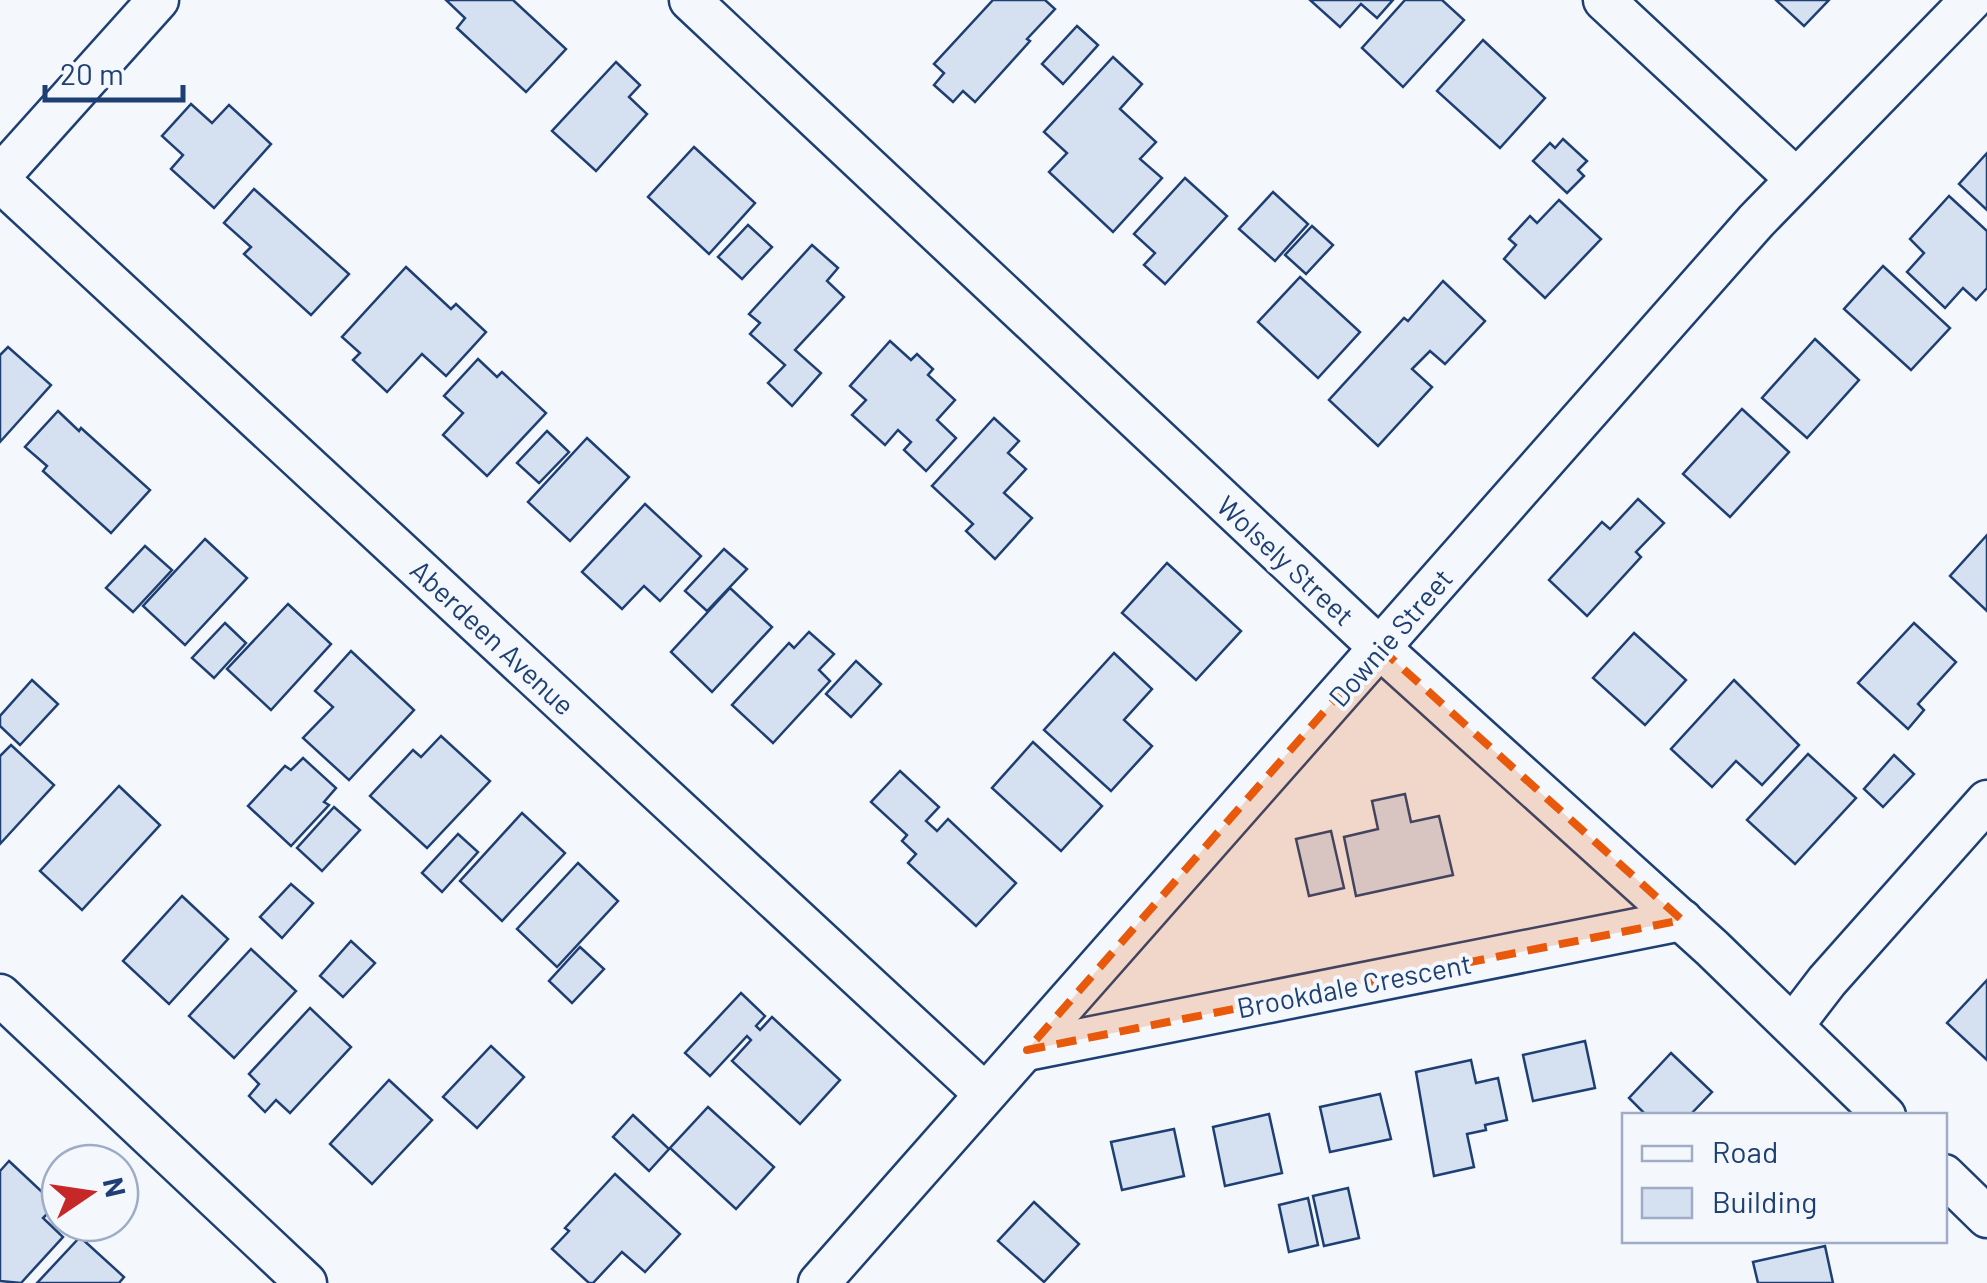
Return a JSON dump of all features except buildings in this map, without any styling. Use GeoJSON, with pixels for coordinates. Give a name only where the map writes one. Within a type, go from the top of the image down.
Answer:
{"type":"FeatureCollection","features":[{"type":"Feature","properties":{"kind":"street"},"geometry":{"type":"LineString","coordinates":[[0,178],[158,0]]}},
{"type":"Feature","properties":{"kind":"street","name":"Wolsely Street"},"geometry":{"type":"LineString","coordinates":[[690,0],[1380,648],[1794,1024],[1882,1113]]}},
{"type":"Feature","properties":{"kind":"street"},"geometry":{"type":"LineString","coordinates":[[1604,0],[1795,178]]}},
{"type":"Feature","properties":{"kind":"street","name":"Downie Street"},"geometry":{"type":"LineString","coordinates":[[819,1283],[1795,178],[1970,0]]}},
{"type":"Feature","properties":{"kind":"street","name":"Aberdeen Avenue"},"geometry":{"type":"LineString","coordinates":[[0,178],[985,1094]]}},
{"type":"Feature","properties":{"kind":"street"},"geometry":{"type":"LineString","coordinates":[[1794,1024],[1826,981],[1987,802]]}},
{"type":"Feature","properties":{"kind":"street","name":"Brookdale Crescent"},"geometry":{"type":"LineString","coordinates":[[1027,1050],[1682,920]]}},
{"type":"Feature","properties":{"kind":"street"},"geometry":{"type":"LineString","coordinates":[[0,995],[306,1283]]}},
{"type":"Feature","properties":{"kind":"street"},"geometry":{"type":"LineString","coordinates":[[1947,1178],[1987,1217]]}},
{"type":"Feature","properties":{"kind":"highlighted area"},"geometry":{"type":"Polygon","coordinates":[[[1380,648],[1682,920],[1027,1050],[1380,648]]]}}]}
